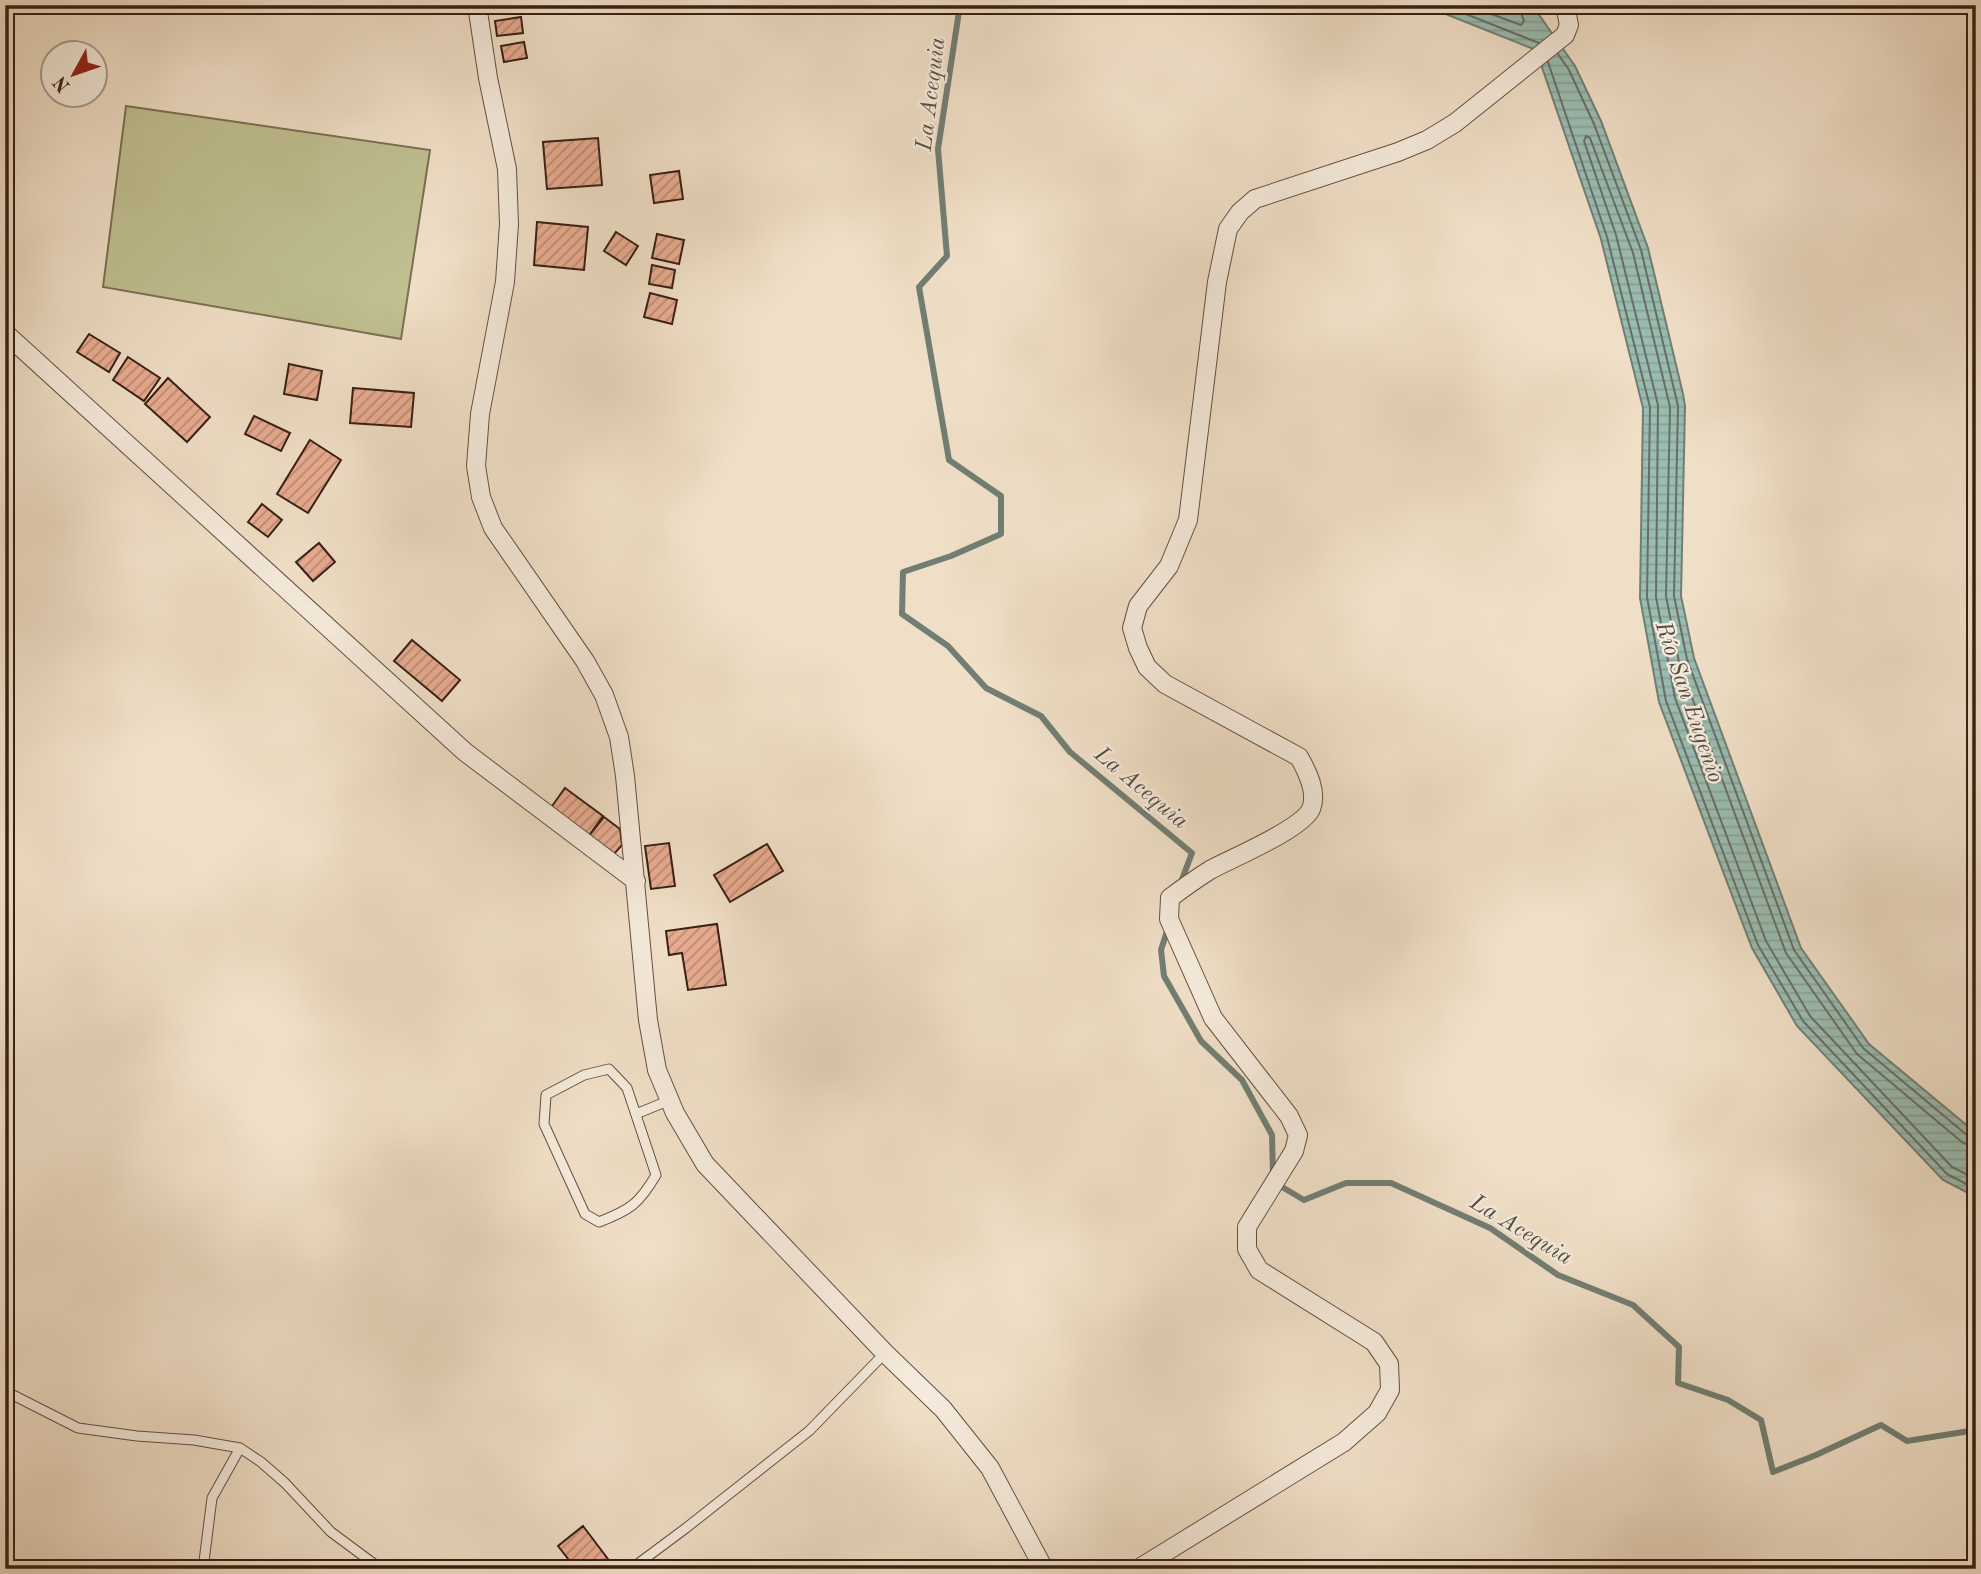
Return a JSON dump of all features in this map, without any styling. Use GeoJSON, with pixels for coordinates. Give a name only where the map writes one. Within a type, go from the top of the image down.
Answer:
{"type":"FeatureCollection","features":[{"type":"Feature","properties":{"kind":"street"},"geometry":{"type":"LineString","coordinates":[[477,5],[488,78],[507,169],[509,225],[505,282],[480,414],[475,466],[481,497],[493,528],[585,661],[604,695],[619,737],[636,881],[648,1020],[657,1070],[675,1113],[705,1164],[885,1353],[943,1409],[990,1468],[1044,1569]]}},
{"type":"Feature","properties":{"kind":"street"},"geometry":{"type":"LineString","coordinates":[[1138,1569],[1344,1442],[1377,1413],[1390,1390],[1389,1364],[1374,1342],[1259,1270],[1247,1249],[1247,1227],[1294,1151],[1298,1135],[1289,1116],[1213,1018],[1169,919],[1170,898],[1212,869],[1297,824],[1311,808],[1309,775],[1299,757],[1165,684],[1147,667],[1132,628],[1138,606],[1169,566],[1180,545],[1188,520],[1217,282],[1228,229],[1240,212],[1255,199],[1398,152],[1427,140],[1455,123],[1565,35],[1569,25],[1564,5]]}},
{"type":"Feature","properties":{"kind":"street"},"geometry":{"type":"LineString","coordinates":[[5,332],[465,752],[636,881]]}},
{"type":"Feature","properties":{"kind":"lane"},"geometry":{"type":"LineString","coordinates":[[609,1069],[626,1088],[636,1114],[656,1175],[647,1191],[626,1211],[598,1222],[585,1214],[544,1124],[546,1095],[584,1075],[609,1069]]}},
{"type":"Feature","properties":{"kind":"lane"},"geometry":{"type":"LineString","coordinates":[[636,1114],[670,1100]]}},
{"type":"Feature","properties":{"kind":"lane"},"geometry":{"type":"LineString","coordinates":[[631,1569],[809,1431],[885,1353]]}},
{"type":"Feature","properties":{"kind":"lane"},"geometry":{"type":"LineString","coordinates":[[5,1391],[78,1428],[194,1440],[240,1448],[285,1483],[331,1532],[381,1569]]}},
{"type":"Feature","properties":{"kind":"lane"},"geometry":{"type":"LineString","coordinates":[[203,1569],[212,1498],[240,1448]]}},
{"type":"Feature","properties":{"kind":"green space"},"geometry":{"type":"Polygon","coordinates":[[[126,106],[430,150],[401,339],[103,287],[126,106]]]}},
{"type":"Feature","properties":{"kind":"water","name":"Río San Eugenio"},"geometry":{"type":"Polygon","coordinates":[[[1423,5],[1532,5],[1575,66],[1601,121],[1648,248],[1683,394],[1685,406],[1681,596],[1694,658],[1801,948],[1869,1044],[1976,1133],[1976,1197],[1943,1180],[1797,1026],[1752,948],[1659,702],[1640,598],[1643,408],[1601,239],[1536,50],[1423,5]]]}},
{"type":"Feature","properties":{"kind":"building"},"geometry":{"type":"Polygon","coordinates":[[[521,17],[523,33],[497,36],[495,21],[521,17]]]}},
{"type":"Feature","properties":{"kind":"building"},"geometry":{"type":"Polygon","coordinates":[[[524,42],[527,58],[504,62],[501,46],[524,42]]]}},
{"type":"Feature","properties":{"kind":"building"},"geometry":{"type":"Polygon","coordinates":[[[598,138],[602,185],[547,189],[543,142],[598,138]]]}},
{"type":"Feature","properties":{"kind":"building"},"geometry":{"type":"Polygon","coordinates":[[[679,171],[683,199],[654,203],[650,175],[679,171]]]}},
{"type":"Feature","properties":{"kind":"building"},"geometry":{"type":"Polygon","coordinates":[[[537,222],[588,227],[584,270],[534,265],[537,222]]]}},
{"type":"Feature","properties":{"kind":"building"},"geometry":{"type":"Polygon","coordinates":[[[616,232],[638,246],[626,265],[604,251],[616,232]]]}},
{"type":"Feature","properties":{"kind":"building"},"geometry":{"type":"Polygon","coordinates":[[[657,234],[684,240],[679,264],[652,258],[657,234]]]}},
{"type":"Feature","properties":{"kind":"building"},"geometry":{"type":"Polygon","coordinates":[[[652,265],[675,270],[672,288],[649,284],[652,265]]]}},
{"type":"Feature","properties":{"kind":"building"},"geometry":{"type":"Polygon","coordinates":[[[650,293],[677,300],[672,324],[644,317],[650,293]]]}},
{"type":"Feature","properties":{"kind":"building"},"geometry":{"type":"Polygon","coordinates":[[[89,334],[120,353],[109,372],[77,352],[89,334]]]}},
{"type":"Feature","properties":{"kind":"building"},"geometry":{"type":"Polygon","coordinates":[[[128,357],[160,378],[144,401],[113,380],[128,357]]]}},
{"type":"Feature","properties":{"kind":"building"},"geometry":{"type":"Polygon","coordinates":[[[289,364],[322,371],[317,400],[284,394],[289,364]]]}},
{"type":"Feature","properties":{"kind":"building"},"geometry":{"type":"Polygon","coordinates":[[[168,378],[210,417],[187,442],[145,404],[168,378]]]}},
{"type":"Feature","properties":{"kind":"building"},"geometry":{"type":"Polygon","coordinates":[[[353,388],[414,393],[411,427],[350,423],[353,388]]]}},
{"type":"Feature","properties":{"kind":"building"},"geometry":{"type":"Polygon","coordinates":[[[254,416],[290,433],[281,451],[245,434],[254,416]]]}},
{"type":"Feature","properties":{"kind":"building"},"geometry":{"type":"Polygon","coordinates":[[[310,440],[341,460],[308,513],[277,494],[310,440]]]}},
{"type":"Feature","properties":{"kind":"building"},"geometry":{"type":"Polygon","coordinates":[[[262,504],[282,520],[268,537],[248,522],[262,504]]]}},
{"type":"Feature","properties":{"kind":"building"},"geometry":{"type":"Polygon","coordinates":[[[319,543],[335,562],[313,581],[296,562],[319,543]]]}},
{"type":"Feature","properties":{"kind":"building"},"geometry":{"type":"Polygon","coordinates":[[[412,640],[460,680],[442,701],[394,661],[412,640]]]}},
{"type":"Feature","properties":{"kind":"building"},"geometry":{"type":"Polygon","coordinates":[[[565,788],[603,816],[588,837],[550,809],[565,788]]]}},
{"type":"Feature","properties":{"kind":"building"},"geometry":{"type":"Polygon","coordinates":[[[604,817],[620,829],[622,845],[614,854],[589,836],[604,817]]]}},
{"type":"Feature","properties":{"kind":"building"},"geometry":{"type":"Polygon","coordinates":[[[669,843],[675,886],[651,889],[645,846],[669,843]]]}},
{"type":"Feature","properties":{"kind":"building"},"geometry":{"type":"Polygon","coordinates":[[[767,844],[783,871],[730,902],[714,875],[767,844]]]}},
{"type":"Feature","properties":{"kind":"building"},"geometry":{"type":"Polygon","coordinates":[[[717,924],[726,985],[688,990],[682,953],[669,955],[666,931],[717,924]]]}},
{"type":"Feature","properties":{"kind":"building"},"geometry":{"type":"Polygon","coordinates":[[[583,1526],[608,1559],[596,1569],[576,1569],[558,1546],[583,1526]]]}},
{"type":"Feature","properties":{"kind":"waterway","name":"La Acequia"},"geometry":{"type":"LineString","coordinates":[[960,5],[938,149],[947,256],[919,287],[949,460],[1001,496],[1001,534],[951,556],[903,572],[902,614],[948,646],[986,688],[1041,716],[1070,752],[1192,853],[1181,882]]}},
{"type":"Feature","properties":{"kind":"waterway","name":"La Acequia"},"geometry":{"type":"LineString","coordinates":[[1168,928],[1161,950],[1164,976],[1201,1041],[1242,1080],[1272,1135],[1273,1175]]}},
{"type":"Feature","properties":{"kind":"waterway","name":"La Acequia"},"geometry":{"type":"LineString","coordinates":[[1277,1184],[1304,1200],[1346,1183],[1391,1183],[1490,1228],[1558,1275],[1633,1305],[1679,1347],[1678,1383],[1728,1400],[1761,1420],[1773,1472],[1881,1425],[1907,1441],[1976,1430]]}}]}
